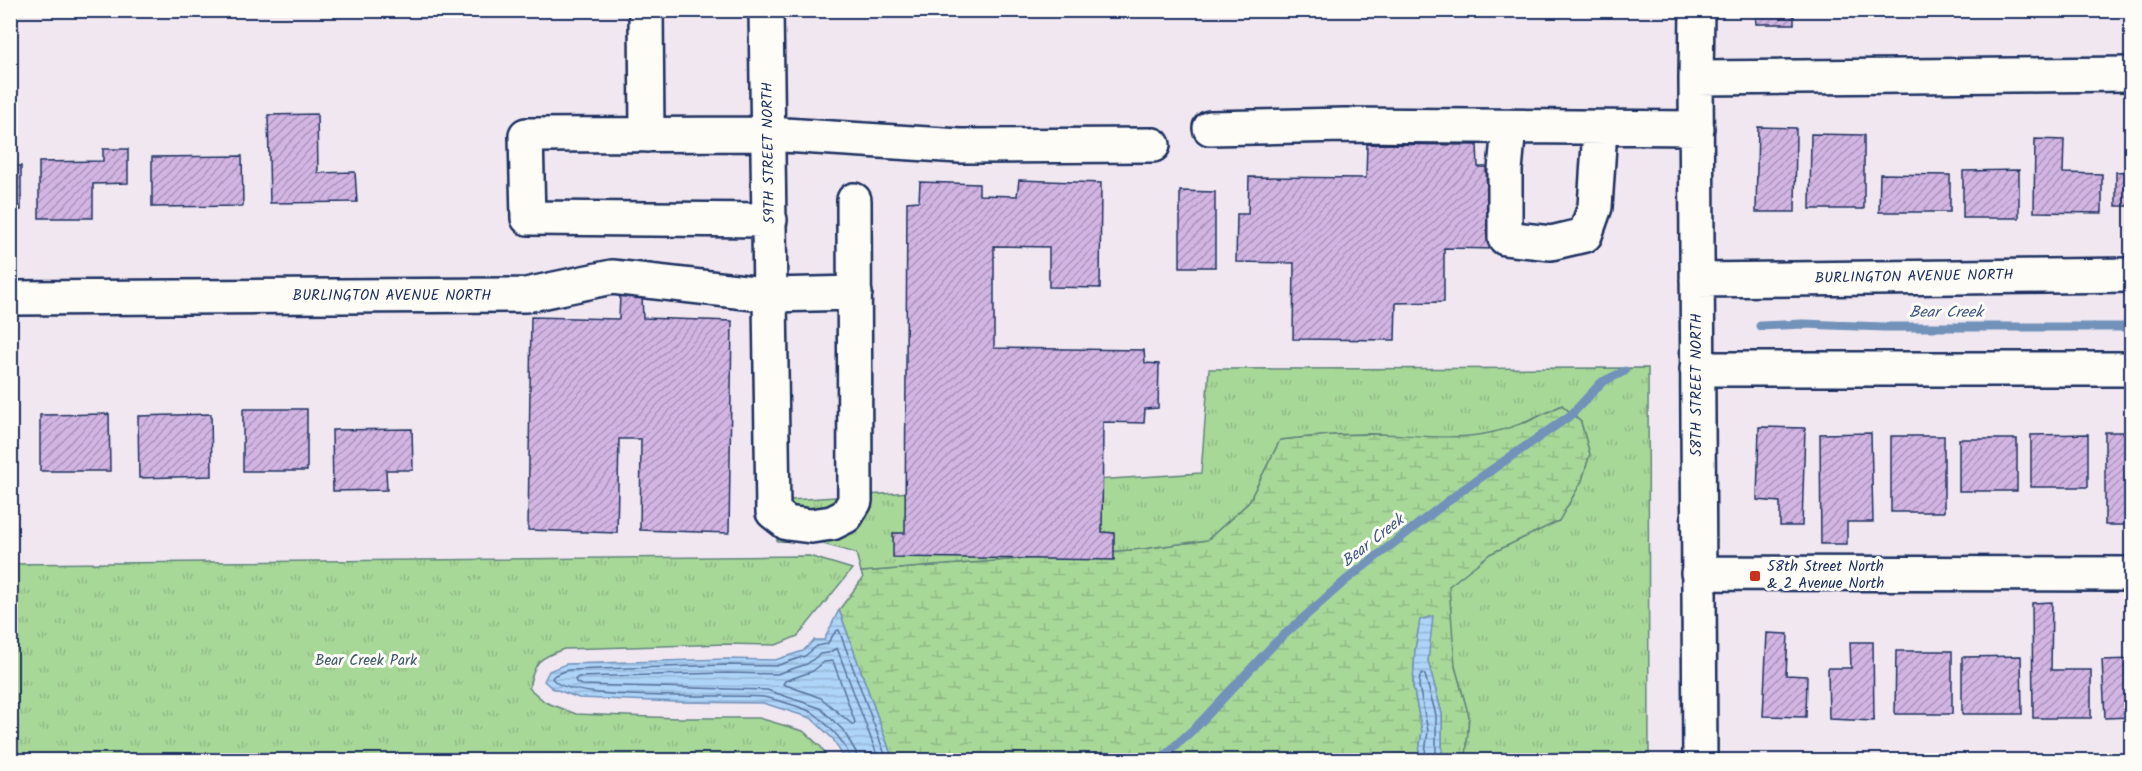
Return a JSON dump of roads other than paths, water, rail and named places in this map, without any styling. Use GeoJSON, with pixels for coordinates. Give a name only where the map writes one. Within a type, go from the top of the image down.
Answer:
{"type":"FeatureCollection","features":[{"type":"Feature","properties":{"kind":"street"},"geometry":{"type":"LineString","coordinates":[[646,10],[647,135]]}},
{"type":"Feature","properties":{"kind":"street","name":"59TH STREET NORTH"},"geometry":{"type":"LineString","coordinates":[[766,10],[772,295],[773,512],[787,523],[811,526],[832,523],[846,516],[855,501],[855,293]]}},
{"type":"Feature","properties":{"kind":"street","name":"58TH STREET NORTH"},"geometry":{"type":"LineString","coordinates":[[1697,10],[1696,280],[1700,760]]}},
{"type":"Feature","properties":{"kind":"street"},"geometry":{"type":"LineString","coordinates":[[1696,78],[2132,74]]}},
{"type":"Feature","properties":{"kind":"street"},"geometry":{"type":"LineString","coordinates":[[1210,128],[1346,125],[1600,129],[1696,128]]}},
{"type":"Feature","properties":{"kind":"street"},"geometry":{"type":"LineString","coordinates":[[1509,127],[1505,170],[1505,238],[1551,243],[1585,235],[1592,219],[1595,207],[1600,129]]}},
{"type":"Feature","properties":{"kind":"street"},"geometry":{"type":"LineString","coordinates":[[770,220],[528,218],[526,135],[768,134],[960,146],[1153,145]]}},
{"type":"Feature","properties":{"kind":"street"},"geometry":{"type":"LineString","coordinates":[[854,200],[855,293]]}},
{"type":"Feature","properties":{"kind":"street","name":"BURLINGTON AVENUE NORTH"},"geometry":{"type":"LineString","coordinates":[[1696,280],[2132,275]]}},
{"type":"Feature","properties":{"kind":"street","name":"BURLINGTON AVENUE NORTH"},"geometry":{"type":"LineString","coordinates":[[10,297],[526,295],[612,277],[772,295],[855,293]]}},
{"type":"Feature","properties":{"kind":"street"},"geometry":{"type":"LineString","coordinates":[[1697,369],[2132,369]]}},
{"type":"Feature","properties":{"kind":"street"},"geometry":{"type":"LineString","coordinates":[[1698,573],[2132,574]]}},
{"type":"Feature","properties":{"kind":"water"},"geometry":{"type":"Polygon","coordinates":[[[839,610],[893,760],[845,760],[833,739],[811,718],[763,703],[579,698],[552,688],[544,681],[549,671],[566,664],[727,659],[775,660],[803,651],[814,640],[824,640],[839,610]]]}},
{"type":"Feature","properties":{"kind":"water"},"geometry":{"type":"Polygon","coordinates":[[[1433,616],[1428,661],[1442,714],[1442,760],[1418,760],[1422,731],[1413,686],[1415,650],[1420,620],[1433,616]]]}},
{"type":"Feature","properties":{"kind":"waterway","name":"Bear Creek"},"geometry":{"type":"LineString","coordinates":[[1760,326],[1803,324],[1884,327],[2132,327]]}},
{"type":"Feature","properties":{"kind":"waterway","name":"Bear Creek"},"geometry":{"type":"LineString","coordinates":[[1160,760],[1199,724],[1275,643],[1346,580],[1461,491],[1571,415],[1602,382],[1625,371]]}},
{"type":"Feature","properties":{"kind":"place","name":"58th Street North & 2 Avenue North"},"geometry":{"type":"Point","coordinates":[1755,576]}},
{"type":"Feature","properties":{"kind":"park label","name":"Bear Creek Park"},"geometry":{"type":"Point","coordinates":[366,661]}}]}
